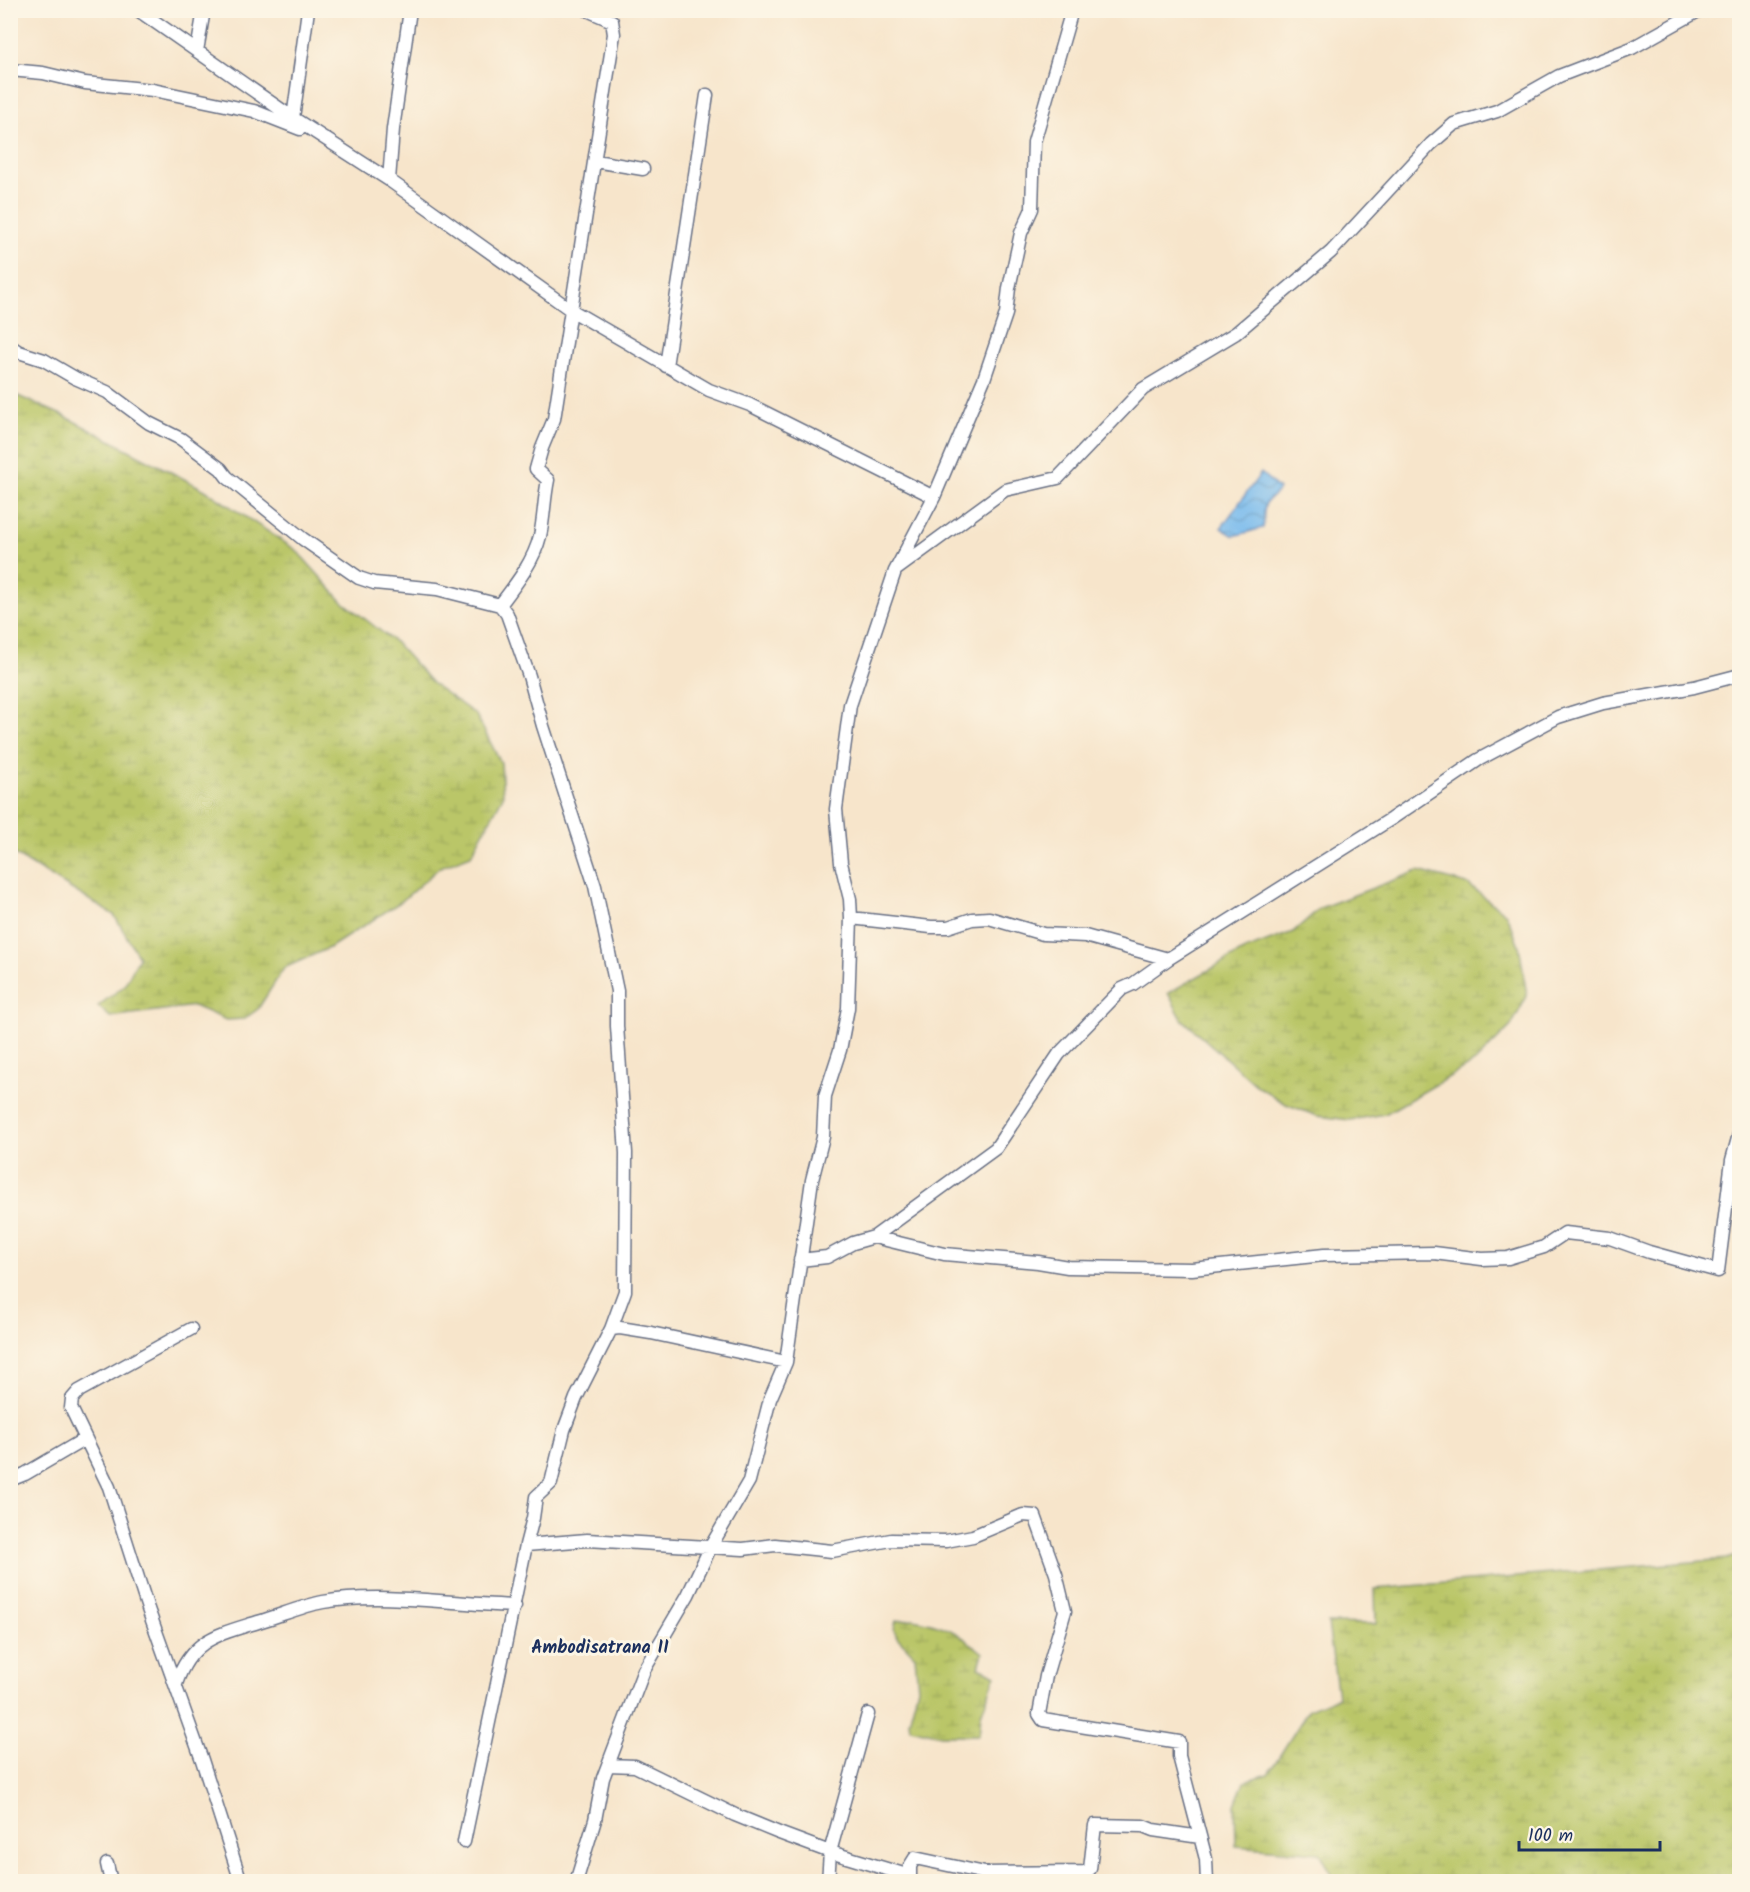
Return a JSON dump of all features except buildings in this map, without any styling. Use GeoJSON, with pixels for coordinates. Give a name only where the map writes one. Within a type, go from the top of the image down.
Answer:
{"type":"FeatureCollection","features":[{"type":"Feature","properties":{"kind":"street"},"geometry":{"type":"LineString","coordinates":[[138,10],[156,16],[197,51],[293,118],[389,180],[571,310],[709,390],[750,405],[934,497]]}},
{"type":"Feature","properties":{"kind":"street"},"geometry":{"type":"LineString","coordinates":[[197,51],[204,10]]}},
{"type":"Feature","properties":{"kind":"street"},"geometry":{"type":"LineString","coordinates":[[293,118],[308,10]]}},
{"type":"Feature","properties":{"kind":"street"},"geometry":{"type":"LineString","coordinates":[[389,180],[393,129],[410,10]]}},
{"type":"Feature","properties":{"kind":"street"},"geometry":{"type":"LineString","coordinates":[[500,604],[522,576],[539,537],[548,480],[536,469],[554,419],[614,33],[612,21],[587,10]]}},
{"type":"Feature","properties":{"kind":"street"},"geometry":{"type":"LineString","coordinates":[[576,1881],[595,1820],[603,1778],[645,1670],[688,1595],[711,1545],[749,1481],[770,1399],[786,1362],[812,1180],[823,1137],[825,1096],[840,1050],[848,1008],[850,899],[841,863],[836,809],[850,705],[895,571],[934,497],[984,379],[1006,314],[1021,233],[1032,209],[1034,142],[1072,10]]}},
{"type":"Feature","properties":{"kind":"street"},"geometry":{"type":"LineString","coordinates":[[895,571],[1005,490],[1058,478],[1143,389],[1236,333],[1331,252],[1431,144],[1454,124],[1497,111],[1559,76],[1632,48],[1700,10]]}},
{"type":"Feature","properties":{"kind":"street"},"geometry":{"type":"LineString","coordinates":[[10,70],[153,90],[254,111],[321,136]]}},
{"type":"Feature","properties":{"kind":"street"},"geometry":{"type":"LineString","coordinates":[[666,366],[707,95]]}},
{"type":"Feature","properties":{"kind":"street"},"geometry":{"type":"LineString","coordinates":[[595,161],[643,169]]}},
{"type":"Feature","properties":{"kind":"street"},"geometry":{"type":"LineString","coordinates":[[10,346],[19,352],[44,360],[75,378],[107,392],[149,423],[181,439],[303,539],[359,578],[374,583],[437,589],[500,604],[507,614],[529,676],[595,886],[617,991],[617,1026],[626,1153],[625,1292],[611,1329],[572,1408],[551,1483],[536,1497],[464,1842]]}},
{"type":"Feature","properties":{"kind":"street"},"geometry":{"type":"LineString","coordinates":[[800,1260],[827,1257],[853,1243],[874,1237],[996,1148],[1059,1053],[1122,989],[1390,819],[1478,760],[1558,717],[1603,703],[1694,687],[1740,675]]}},
{"type":"Feature","properties":{"kind":"street"},"geometry":{"type":"LineString","coordinates":[[851,918],[939,927],[948,927],[972,919],[989,918],[1043,934],[1085,936],[1168,959]]}},
{"type":"Feature","properties":{"kind":"street"},"geometry":{"type":"LineString","coordinates":[[874,1237],[944,1254],[1038,1262],[1068,1267],[1192,1269],[1324,1255],[1434,1253],[1482,1259],[1508,1258],[1544,1247],[1564,1233],[1610,1238],[1649,1252],[1718,1271],[1732,1160],[1740,1131]]}},
{"type":"Feature","properties":{"kind":"street"},"geometry":{"type":"LineString","coordinates":[[611,1329],[620,1328],[786,1362]]}},
{"type":"Feature","properties":{"kind":"street"},"geometry":{"type":"LineString","coordinates":[[191,1329],[79,1391],[72,1399],[71,1408],[109,1486],[148,1609],[176,1684],[241,1881]]}},
{"type":"Feature","properties":{"kind":"street"},"geometry":{"type":"LineString","coordinates":[[10,1480],[25,1474],[85,1439]]}},
{"type":"Feature","properties":{"kind":"street"},"geometry":{"type":"LineString","coordinates":[[526,1545],[587,1540],[711,1545],[743,1549],[775,1545],[832,1551],[891,1540],[946,1541],[973,1536],[1023,1515],[1035,1516],[1056,1574],[1065,1611],[1046,1676],[1039,1714],[1042,1720],[1179,1742],[1179,1756],[1206,1859],[1207,1881]]}},
{"type":"Feature","properties":{"kind":"street"},"geometry":{"type":"LineString","coordinates":[[176,1684],[187,1658],[198,1647],[217,1635],[322,1602],[377,1598],[514,1606]]}},
{"type":"Feature","properties":{"kind":"street"},"geometry":{"type":"LineString","coordinates":[[828,1881],[830,1852],[868,1714]]}},
{"type":"Feature","properties":{"kind":"street"},"geometry":{"type":"LineString","coordinates":[[608,1765],[635,1766],[735,1815],[830,1852],[910,1876],[910,1866],[915,1858],[985,1873],[1085,1872],[1090,1869],[1095,1824],[1143,1826],[1153,1830],[1200,1837]]}},
{"type":"Feature","properties":{"kind":"street"},"geometry":{"type":"LineString","coordinates":[[107,1864],[111,1881]]}},
{"type":"Feature","properties":{"kind":"green space"},"geometry":{"type":"Polygon","coordinates":[[[11,393],[64,416],[205,490],[296,550],[342,601],[396,643],[432,683],[476,715],[501,763],[503,796],[471,855],[440,867],[402,901],[331,947],[284,968],[258,1009],[244,1019],[226,1020],[194,1006],[110,1017],[98,1006],[124,986],[139,957],[114,915],[11,852],[11,393]]]}},
{"type":"Feature","properties":{"kind":"green space"},"geometry":{"type":"Polygon","coordinates":[[[1418,871],[1467,884],[1506,914],[1519,945],[1527,996],[1511,1026],[1475,1062],[1385,1114],[1350,1120],[1317,1116],[1286,1104],[1257,1086],[1182,1019],[1168,993],[1245,950],[1293,932],[1320,908],[1418,871]]]}},
{"type":"Feature","properties":{"kind":"green space"},"geometry":{"type":"Polygon","coordinates":[[[1739,1555],[1739,1881],[1336,1881],[1320,1853],[1236,1846],[1235,1805],[1244,1781],[1268,1774],[1309,1709],[1338,1697],[1328,1623],[1376,1624],[1375,1589],[1727,1559],[1739,1555]]]}},
{"type":"Feature","properties":{"kind":"green space"},"geometry":{"type":"Polygon","coordinates":[[[913,1619],[951,1630],[966,1640],[983,1653],[979,1667],[996,1675],[981,1714],[979,1735],[941,1735],[910,1728],[909,1721],[918,1688],[915,1656],[897,1637],[894,1629],[896,1621],[913,1619]]]}},
{"type":"Feature","properties":{"kind":"water"},"geometry":{"type":"Polygon","coordinates":[[[1261,473],[1279,489],[1266,503],[1263,528],[1234,536],[1221,528],[1261,473]]]}},
{"type":"Feature","properties":{"kind":"district","name":"Ambodisatrana II"},"geometry":{"type":"Point","coordinates":[600,1647]}}]}
